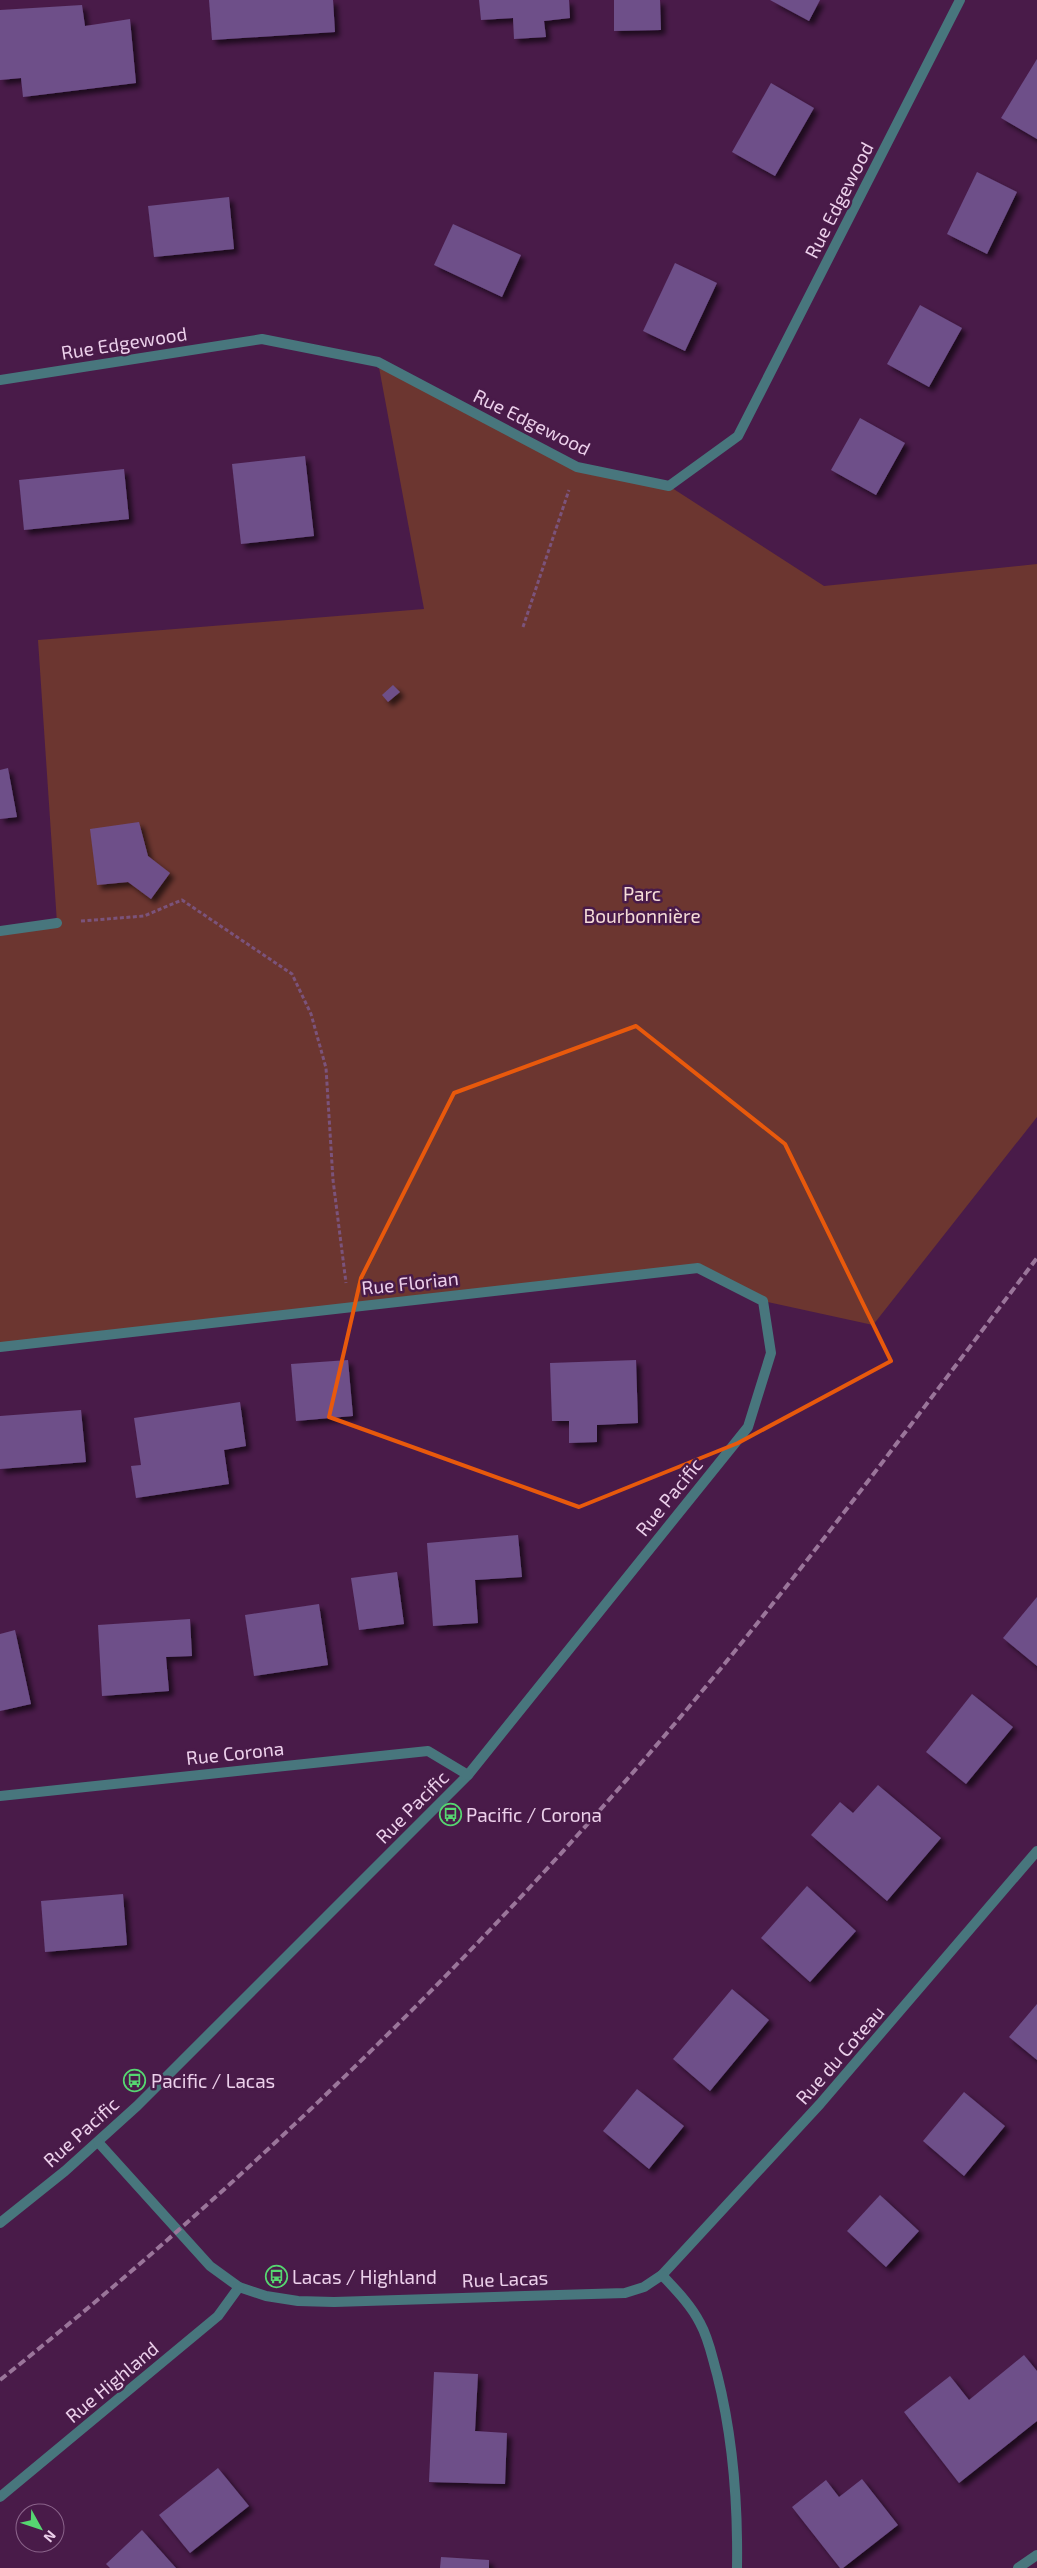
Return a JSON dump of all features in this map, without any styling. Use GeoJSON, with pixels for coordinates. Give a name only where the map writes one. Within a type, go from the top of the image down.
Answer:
{"type":"FeatureCollection","features":[{"type":"Feature","properties":{"kind":"street","name":"Rue Edgewood"},"geometry":{"type":"LineString","coordinates":[[0,380],[262,339],[378,362],[577,467],[669,486],[738,436],[960,0]]}},
{"type":"Feature","properties":{"kind":"street"},"geometry":{"type":"LineString","coordinates":[[0,931],[58,923]]}},
{"type":"Feature","properties":{"kind":"street","name":"Rue Florian"},"geometry":{"type":"LineString","coordinates":[[0,1347],[698,1268],[764,1301],[772,1353]]}},
{"type":"Feature","properties":{"kind":"street","name":"Rue Pacific"},"geometry":{"type":"LineString","coordinates":[[0,2224],[98,2142],[241,2004],[468,1775],[748,1427],[772,1353]]}},
{"type":"Feature","properties":{"kind":"street","name":"Rue Corona"},"geometry":{"type":"LineString","coordinates":[[0,1796],[428,1751],[468,1775]]}},
{"type":"Feature","properties":{"kind":"street","name":"Rue du Coteau"},"geometry":{"type":"LineString","coordinates":[[662,2275],[820,2104],[1037,1851]]}},
{"type":"Feature","properties":{"kind":"street","name":"Rue Lacas"},"geometry":{"type":"LineString","coordinates":[[98,2142],[198,2254],[222,2276],[239,2288],[282,2299],[353,2301],[625,2293],[644,2287],[662,2275]]}},
{"type":"Feature","properties":{"kind":"street"},"geometry":{"type":"LineString","coordinates":[[662,2275],[684,2300],[700,2323],[713,2361],[732,2452],[737,2513],[738,2568]]}},
{"type":"Feature","properties":{"kind":"street","name":"Rue Highland"},"geometry":{"type":"LineString","coordinates":[[0,2497],[206,2327],[226,2306],[239,2288]]}},
{"type":"Feature","properties":{"kind":"street"},"geometry":{"type":"LineString","coordinates":[[1018,2568],[1037,2555]]}},
{"type":"Feature","properties":{"kind":"path"},"geometry":{"type":"LineString","coordinates":[[523,627],[577,467]]}},
{"type":"Feature","properties":{"kind":"path"},"geometry":{"type":"LineString","coordinates":[[58,923],[144,916],[182,900],[292,974],[311,1014],[326,1068],[333,1180],[349,1308]]}},
{"type":"Feature","properties":{"kind":"highlighted area"},"geometry":{"type":"Polygon","coordinates":[[[636,1026],[785,1144],[891,1361],[738,1443],[579,1507],[329,1417],[361,1278],[454,1093],[636,1026]]]}},
{"type":"Feature","properties":{"kind":"green space","name":"Parc Bourbonnière"},"geometry":{"type":"Polygon","coordinates":[[[378,362],[577,467],[669,486],[824,586],[1037,564],[1037,1117],[873,1325],[763,1301],[698,1268],[0,1347],[0,931],[57,923],[38,640],[424,609],[378,362]]]}},
{"type":"Feature","properties":{"kind":"building"},"geometry":{"type":"Polygon","coordinates":[[[209,0],[333,0],[335,32],[212,40],[209,0]]]}},
{"type":"Feature","properties":{"kind":"building"},"geometry":{"type":"Polygon","coordinates":[[[479,0],[569,0],[570,18],[544,21],[546,37],[514,39],[513,18],[481,20],[479,0]]]}},
{"type":"Feature","properties":{"kind":"building"},"geometry":{"type":"Polygon","coordinates":[[[614,0],[660,0],[661,30],[614,31],[614,0]]]}},
{"type":"Feature","properties":{"kind":"building"},"geometry":{"type":"Polygon","coordinates":[[[770,0],[820,0],[809,21],[770,0]]]}},
{"type":"Feature","properties":{"kind":"building"},"geometry":{"type":"Polygon","coordinates":[[[82,5],[85,26],[130,19],[136,83],[23,97],[21,78],[0,80],[0,10],[82,5]]]}},
{"type":"Feature","properties":{"kind":"building"},"geometry":{"type":"Polygon","coordinates":[[[1037,59],[1037,139],[1001,118],[1037,59]]]}},
{"type":"Feature","properties":{"kind":"building"},"geometry":{"type":"Polygon","coordinates":[[[771,83],[814,108],[775,176],[732,152],[771,83]]]}},
{"type":"Feature","properties":{"kind":"building"},"geometry":{"type":"Polygon","coordinates":[[[977,172],[1017,192],[987,254],[947,234],[977,172]]]}},
{"type":"Feature","properties":{"kind":"building"},"geometry":{"type":"Polygon","coordinates":[[[229,197],[234,249],[154,257],[148,206],[229,197]]]}},
{"type":"Feature","properties":{"kind":"building"},"geometry":{"type":"Polygon","coordinates":[[[453,224],[521,255],[502,297],[434,265],[453,224]]]}},
{"type":"Feature","properties":{"kind":"building"},"geometry":{"type":"Polygon","coordinates":[[[675,263],[717,283],[685,351],[643,331],[675,263]]]}},
{"type":"Feature","properties":{"kind":"building"},"geometry":{"type":"Polygon","coordinates":[[[920,305],[962,328],[929,387],[887,364],[920,305]]]}},
{"type":"Feature","properties":{"kind":"building"},"geometry":{"type":"Polygon","coordinates":[[[860,418],[905,443],[876,495],[831,470],[860,418]]]}},
{"type":"Feature","properties":{"kind":"building"},"geometry":{"type":"Polygon","coordinates":[[[305,456],[314,536],[241,544],[232,464],[305,456]]]}},
{"type":"Feature","properties":{"kind":"building"},"geometry":{"type":"Polygon","coordinates":[[[124,469],[129,519],[24,530],[19,480],[124,469]]]}},
{"type":"Feature","properties":{"kind":"building"},"geometry":{"type":"Polygon","coordinates":[[[393,685],[400,692],[388,702],[382,695],[393,685]]]}},
{"type":"Feature","properties":{"kind":"building"},"geometry":{"type":"Polygon","coordinates":[[[8,768],[17,817],[0,819],[0,770],[8,768]]]}},
{"type":"Feature","properties":{"kind":"building"},"geometry":{"type":"Polygon","coordinates":[[[139,822],[148,856],[170,873],[151,899],[128,882],[97,885],[90,829],[139,822]]]}},
{"type":"Feature","properties":{"kind":"building"},"geometry":{"type":"Polygon","coordinates":[[[348,1360],[353,1416],[296,1421],[291,1364],[348,1360]]]}},
{"type":"Feature","properties":{"kind":"building"},"geometry":{"type":"Polygon","coordinates":[[[636,1360],[638,1423],[597,1425],[597,1442],[569,1443],[569,1421],[552,1421],[550,1363],[636,1360]]]}},
{"type":"Feature","properties":{"kind":"building"},"geometry":{"type":"Polygon","coordinates":[[[240,1402],[246,1446],[224,1450],[229,1484],[136,1498],[131,1466],[141,1465],[134,1418],[240,1402]]]}},
{"type":"Feature","properties":{"kind":"building"},"geometry":{"type":"Polygon","coordinates":[[[81,1410],[86,1462],[0,1469],[0,1416],[81,1410]]]}},
{"type":"Feature","properties":{"kind":"building"},"geometry":{"type":"Polygon","coordinates":[[[518,1535],[522,1577],[475,1580],[478,1623],[433,1626],[427,1543],[518,1535]]]}},
{"type":"Feature","properties":{"kind":"building"},"geometry":{"type":"Polygon","coordinates":[[[397,1572],[404,1624],[359,1630],[351,1578],[397,1572]]]}},
{"type":"Feature","properties":{"kind":"building"},"geometry":{"type":"Polygon","coordinates":[[[1037,1597],[1037,1666],[1003,1638],[1037,1597]]]}},
{"type":"Feature","properties":{"kind":"building"},"geometry":{"type":"Polygon","coordinates":[[[319,1604],[328,1665],[254,1676],[245,1615],[319,1604]]]}},
{"type":"Feature","properties":{"kind":"building"},"geometry":{"type":"Polygon","coordinates":[[[190,1619],[192,1656],[166,1657],[169,1691],[102,1696],[98,1625],[190,1619]]]}},
{"type":"Feature","properties":{"kind":"building"},"geometry":{"type":"Polygon","coordinates":[[[15,1630],[31,1704],[0,1711],[0,1634],[15,1630]]]}},
{"type":"Feature","properties":{"kind":"building"},"geometry":{"type":"Polygon","coordinates":[[[972,1694],[1013,1727],[966,1784],[926,1752],[972,1694]]]}},
{"type":"Feature","properties":{"kind":"building"},"geometry":{"type":"Polygon","coordinates":[[[878,1785],[941,1838],[887,1901],[811,1835],[840,1802],[853,1813],[878,1785]]]}},
{"type":"Feature","properties":{"kind":"building"},"geometry":{"type":"Polygon","coordinates":[[[807,1886],[856,1931],[810,1982],[761,1938],[807,1886]]]}},
{"type":"Feature","properties":{"kind":"building"},"geometry":{"type":"Polygon","coordinates":[[[123,1894],[127,1945],[45,1952],[41,1901],[123,1894]]]}},
{"type":"Feature","properties":{"kind":"building"},"geometry":{"type":"Polygon","coordinates":[[[732,1989],[769,2020],[710,2091],[673,2059],[732,1989]]]}},
{"type":"Feature","properties":{"kind":"building"},"geometry":{"type":"Polygon","coordinates":[[[1037,2004],[1037,2060],[1009,2037],[1037,2004]]]}},
{"type":"Feature","properties":{"kind":"building"},"geometry":{"type":"Polygon","coordinates":[[[637,2089],[684,2126],[649,2169],[603,2131],[637,2089]]]}},
{"type":"Feature","properties":{"kind":"building"},"geometry":{"type":"Polygon","coordinates":[[[964,2092],[1005,2126],[964,2176],[923,2141],[964,2092]]]}},
{"type":"Feature","properties":{"kind":"building"},"geometry":{"type":"Polygon","coordinates":[[[880,2195],[919,2231],[886,2267],[847,2231],[880,2195]]]}},
{"type":"Feature","properties":{"kind":"building"},"geometry":{"type":"Polygon","coordinates":[[[1024,2355],[1037,2371],[1037,2421],[959,2483],[904,2412],[950,2376],[969,2400],[1024,2355]]]}},
{"type":"Feature","properties":{"kind":"building"},"geometry":{"type":"Polygon","coordinates":[[[434,2372],[478,2374],[475,2431],[507,2433],[505,2484],[429,2482],[434,2372]]]}},
{"type":"Feature","properties":{"kind":"building"},"geometry":{"type":"Polygon","coordinates":[[[218,2468],[249,2506],[190,2553],[159,2515],[218,2468]]]}},
{"type":"Feature","properties":{"kind":"building"},"geometry":{"type":"Polygon","coordinates":[[[862,2479],[898,2525],[843,2568],[840,2568],[792,2507],[826,2480],[839,2497],[862,2479]]]}},
{"type":"Feature","properties":{"kind":"building"},"geometry":{"type":"Polygon","coordinates":[[[142,2530],[176,2568],[110,2568],[106,2564],[142,2530]]]}},
{"type":"Feature","properties":{"kind":"building"},"geometry":{"type":"Polygon","coordinates":[[[441,2557],[489,2560],[489,2568],[440,2568],[441,2557]]]}},
{"type":"Feature","properties":{"kind":"railway"},"geometry":{"type":"LineString","coordinates":[[0,2380],[194,2216],[288,2130],[380,2042],[469,1952],[556,1859],[640,1764],[763,1617],[1037,1258]]}},
{"type":"Feature","properties":{"kind":"place","name":"Pacific / Corona"},"geometry":{"type":"Point","coordinates":[450,1815]}},
{"type":"Feature","properties":{"kind":"place","name":"Pacific / Lacas"},"geometry":{"type":"Point","coordinates":[135,2081]}},
{"type":"Feature","properties":{"kind":"place","name":"Lacas / Highland"},"geometry":{"type":"Point","coordinates":[276,2277]}}]}
